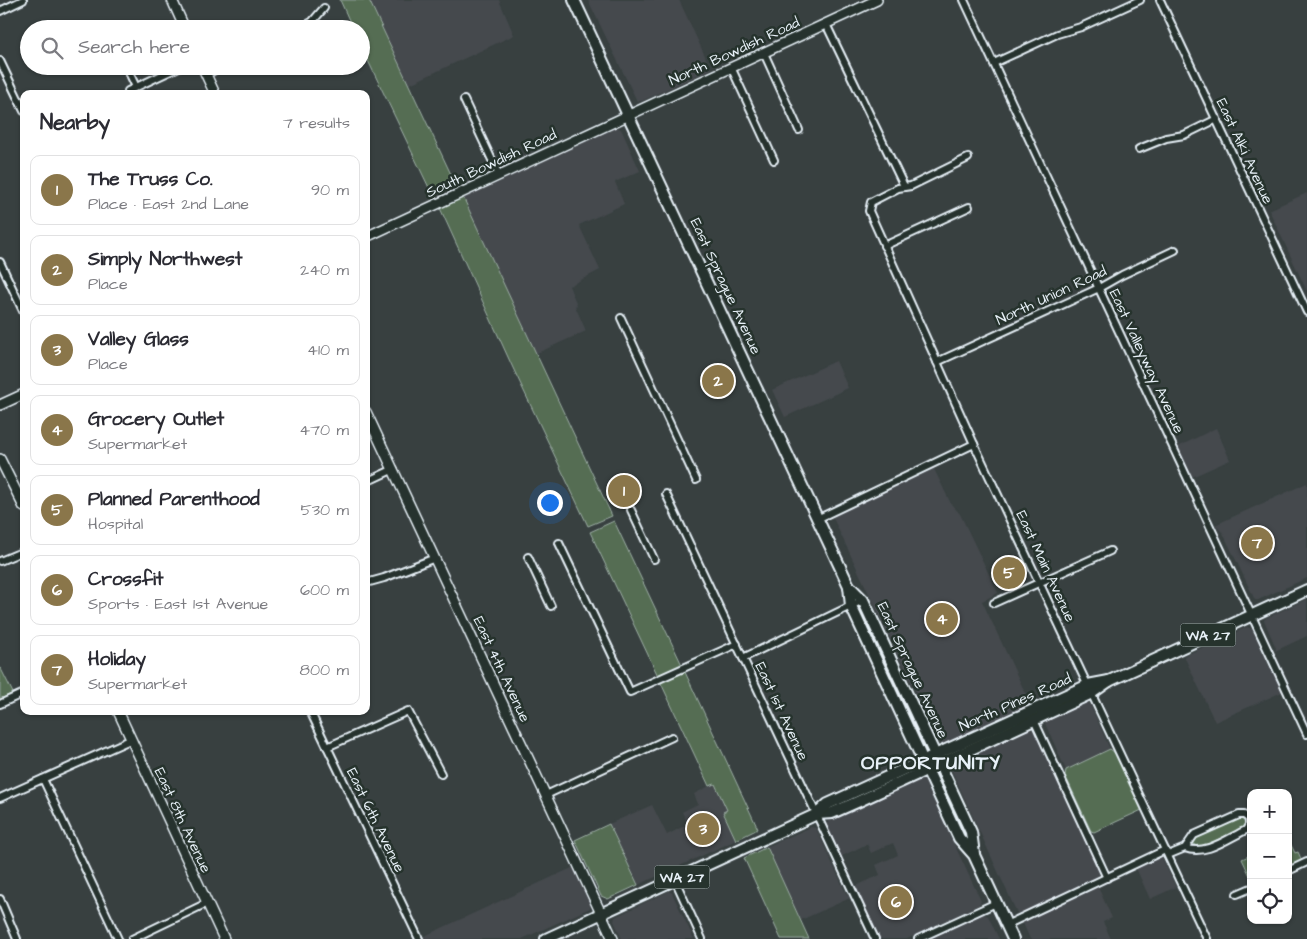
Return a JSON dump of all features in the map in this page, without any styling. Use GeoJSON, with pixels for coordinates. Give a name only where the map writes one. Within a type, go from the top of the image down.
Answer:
{"type":"FeatureCollection","features":[{"type":"Feature","properties":{"kind":"main road","name":"East Sprague Avenue"},"geometry":{"type":"LineString","coordinates":[[574,0],[849,586],[863,600],[938,759],[971,832],[974,855]]}},
{"type":"Feature","properties":{"kind":"main road","name":"East Sprague Avenue"},"geometry":{"type":"LineString","coordinates":[[849,586],[851,606],[959,838],[974,855],[1013,939]]}},
{"type":"Feature","properties":{"kind":"main road","name":"North Pines Road"},"geometry":{"type":"LineString","coordinates":[[938,759],[1307,590]]}},
{"type":"Feature","properties":{"kind":"main road","name":"North Pines Road"},"geometry":{"type":"LineString","coordinates":[[938,759],[1034,720],[1090,689]]}},
{"type":"Feature","properties":{"kind":"main road","name":"WA 27"},"geometry":{"type":"LineString","coordinates":[[546,939],[817,814],[828,804],[938,759]]}},
{"type":"Feature","properties":{"kind":"street"},"geometry":{"type":"LineString","coordinates":[[0,11],[23,0]]}},
{"type":"Feature","properties":{"kind":"street"},"geometry":{"type":"LineString","coordinates":[[172,0],[181,20]]}},
{"type":"Feature","properties":{"kind":"street","name":"North Bowdish Road"},"geometry":{"type":"LineString","coordinates":[[628,114],[877,0]]}},
{"type":"Feature","properties":{"kind":"street","name":"East Valleyway Avenue"},"geometry":{"type":"LineString","coordinates":[[964,0],[1307,734]]}},
{"type":"Feature","properties":{"kind":"street"},"geometry":{"type":"LineString","coordinates":[[994,63],[1057,34],[1081,27],[1140,0]]}},
{"type":"Feature","properties":{"kind":"street","name":"East Alki Avenue"},"geometry":{"type":"LineString","coordinates":[[1160,0],[1307,312]]}},
{"type":"Feature","properties":{"kind":"street"},"geometry":{"type":"LineString","coordinates":[[314,20],[324,8]]}},
{"type":"Feature","properties":{"kind":"street"},"geometry":{"type":"LineString","coordinates":[[826,24],[904,186],[910,186],[968,158]]}},
{"type":"Feature","properties":{"kind":"street"},"geometry":{"type":"LineString","coordinates":[[764,52],[799,130]]}},
{"type":"Feature","properties":{"kind":"street"},"geometry":{"type":"LineString","coordinates":[[0,62],[20,103]]}},
{"type":"Feature","properties":{"kind":"street"},"geometry":{"type":"LineString","coordinates":[[731,67],[774,160]]}},
{"type":"Feature","properties":{"kind":"street"},"geometry":{"type":"LineString","coordinates":[[130,75],[136,87]]}},
{"type":"Feature","properties":{"kind":"street"},"geometry":{"type":"LineString","coordinates":[[130,90],[162,75]]}},
{"type":"Feature","properties":{"kind":"street"},"geometry":{"type":"LineString","coordinates":[[206,75],[213,90]]}},
{"type":"Feature","properties":{"kind":"street"},"geometry":{"type":"LineString","coordinates":[[464,100],[499,175]]}},
{"type":"Feature","properties":{"kind":"street","name":"South Bowdish Road"},"geometry":{"type":"LineString","coordinates":[[370,235],[628,114]]}},
{"type":"Feature","properties":{"kind":"street"},"geometry":{"type":"LineString","coordinates":[[1140,149],[1166,138],[1184,135],[1216,119]]}},
{"type":"Feature","properties":{"kind":"street","name":"East Main Avenue"},"geometry":{"type":"LineString","coordinates":[[904,186],[871,202],[870,211],[884,246],[974,444],[1207,939]]}},
{"type":"Feature","properties":{"kind":"street"},"geometry":{"type":"LineString","coordinates":[[884,246],[969,207]]}},
{"type":"Feature","properties":{"kind":"street","name":"North Union Road"},"geometry":{"type":"LineString","coordinates":[[937,362],[1099,288],[1175,250]]}},
{"type":"Feature","properties":{"kind":"street"},"geometry":{"type":"LineString","coordinates":[[0,262],[20,304]]}},
{"type":"Feature","properties":{"kind":"street"},"geometry":{"type":"LineString","coordinates":[[622,318],[696,480]]}},
{"type":"Feature","properties":{"kind":"street"},"geometry":{"type":"LineString","coordinates":[[0,405],[20,396]]}},
{"type":"Feature","properties":{"kind":"street","name":"East 4th Avenue"},"geometry":{"type":"LineString","coordinates":[[370,420],[613,939]]}},
{"type":"Feature","properties":{"kind":"street"},"geometry":{"type":"LineString","coordinates":[[817,519],[974,444]]}},
{"type":"Feature","properties":{"kind":"street"},"geometry":{"type":"LineString","coordinates":[[0,459],[20,499]]}},
{"type":"Feature","properties":{"kind":"street"},"geometry":{"type":"LineString","coordinates":[[370,480],[394,469]]}},
{"type":"Feature","properties":{"kind":"street","name":"East 1st Avenue"},"geometry":{"type":"LineString","coordinates":[[666,494],[874,939]]}},
{"type":"Feature","properties":{"kind":"street"},"geometry":{"type":"LineString","coordinates":[[631,510],[654,559]]}},
{"type":"Feature","properties":{"kind":"street"},"geometry":{"type":"LineString","coordinates":[[559,543],[630,692],[736,644]]}},
{"type":"Feature","properties":{"kind":"street"},"geometry":{"type":"LineString","coordinates":[[994,603],[1110,551]]}},
{"type":"Feature","properties":{"kind":"street"},"geometry":{"type":"LineString","coordinates":[[0,562],[20,553]]}},
{"type":"Feature","properties":{"kind":"street"},"geometry":{"type":"LineString","coordinates":[[528,557],[552,606]]}},
{"type":"Feature","properties":{"kind":"street"},"geometry":{"type":"LineString","coordinates":[[370,582],[435,558]]}},
{"type":"Feature","properties":{"kind":"street"},"geometry":{"type":"LineString","coordinates":[[743,658],[863,600]]}},
{"type":"Feature","properties":{"kind":"street"},"geometry":{"type":"LineString","coordinates":[[0,704],[20,695]]}},
{"type":"Feature","properties":{"kind":"street"},"geometry":{"type":"LineString","coordinates":[[327,747],[408,711],[441,774]]}},
{"type":"Feature","properties":{"kind":"street","name":"East 8th Avenue"},"geometry":{"type":"LineString","coordinates":[[120,715],[224,939]]}},
{"type":"Feature","properties":{"kind":"street","name":"East 6th Avenue"},"geometry":{"type":"LineString","coordinates":[[312,715],[419,939]]}},
{"type":"Feature","properties":{"kind":"street"},"geometry":{"type":"LineString","coordinates":[[1034,720],[1107,878]]}},
{"type":"Feature","properties":{"kind":"street"},"geometry":{"type":"LineString","coordinates":[[546,796],[672,737]]}},
{"type":"Feature","properties":{"kind":"street"},"geometry":{"type":"LineString","coordinates":[[0,798],[130,740]]}},
{"type":"Feature","properties":{"kind":"street"},"geometry":{"type":"LineString","coordinates":[[43,779],[118,939]]}},
{"type":"Feature","properties":{"kind":"street"},"geometry":{"type":"LineString","coordinates":[[1006,925],[1107,878],[1167,853],[1185,848],[1193,851],[1202,850],[1246,830],[1249,825],[1249,819],[1244,815],[1238,815],[1194,835],[1185,848]]}},
{"type":"Feature","properties":{"kind":"street"},"geometry":{"type":"LineString","coordinates":[[1292,869],[1307,862]]}},
{"type":"Feature","properties":{"kind":"street"},"geometry":{"type":"LineString","coordinates":[[674,880],[702,939]]}},
{"type":"Feature","properties":{"kind":"street"},"geometry":{"type":"LineString","coordinates":[[1237,894],[1247,890]]}},
{"type":"Feature","properties":{"kind":"street"},"geometry":{"type":"LineString","coordinates":[[0,899],[15,938]]}},
{"type":"Feature","properties":{"kind":"street"},"geometry":{"type":"LineString","coordinates":[[132,939],[207,903]]}},
{"type":"Feature","properties":{"kind":"street"},"geometry":{"type":"LineString","coordinates":[[918,939],[996,903]]}},
{"type":"Feature","properties":{"kind":"shaded area"},"geometry":{"type":"Polygon","coordinates":[[[369,0],[499,0],[514,35],[408,85],[369,0]]]}},
{"type":"Feature","properties":{"kind":"shaded area"},"geometry":{"type":"Polygon","coordinates":[[[588,0],[679,0],[711,69],[642,101],[637,101],[588,0]]]}},
{"type":"Feature","properties":{"kind":"shaded area"},"geometry":{"type":"Polygon","coordinates":[[[616,127],[621,129],[640,171],[615,182],[624,204],[579,225],[600,270],[569,286],[586,331],[535,354],[463,197],[616,127]]]}},
{"type":"Feature","properties":{"kind":"shaded area"},"geometry":{"type":"Polygon","coordinates":[[[1307,193],[1307,291],[1269,210],[1307,193]]]}},
{"type":"Feature","properties":{"kind":"shaded area"},"geometry":{"type":"Polygon","coordinates":[[[836,361],[848,388],[785,417],[772,390],[836,361]]]}},
{"type":"Feature","properties":{"kind":"shaded area"},"geometry":{"type":"Polygon","coordinates":[[[1216,428],[1230,460],[1192,477],[1178,447],[1216,428]]]}},
{"type":"Feature","properties":{"kind":"shaded area"},"geometry":{"type":"Polygon","coordinates":[[[934,469],[951,504],[960,514],[998,593],[982,601],[1031,705],[944,745],[939,741],[833,518],[835,513],[934,469]]]}},
{"type":"Feature","properties":{"kind":"shaded area"},"geometry":{"type":"Polygon","coordinates":[[[1307,483],[1307,578],[1255,600],[1223,533],[1215,525],[1307,483]]]}},
{"type":"Feature","properties":{"kind":"shaded area"},"geometry":{"type":"Polygon","coordinates":[[[1307,599],[1307,636],[1275,651],[1276,648],[1264,620],[1307,599]]]}},
{"type":"Feature","properties":{"kind":"shaded area"},"geometry":{"type":"Polygon","coordinates":[[[1247,627],[1252,629],[1270,668],[1284,691],[1215,722],[1184,656],[1247,627]]]}},
{"type":"Feature","properties":{"kind":"shaded area"},"geometry":{"type":"Polygon","coordinates":[[[1085,701],[1090,704],[1110,749],[1066,770],[1044,721],[1085,701]]]}},
{"type":"Feature","properties":{"kind":"shaded area"},"geometry":{"type":"Polygon","coordinates":[[[1027,728],[1034,731],[1043,750],[1051,760],[1102,872],[1099,879],[1020,914],[1017,913],[951,769],[954,762],[1027,728]]]}},
{"type":"Feature","properties":{"kind":"shaded area"},"geometry":{"type":"Polygon","coordinates":[[[919,778],[924,780],[981,901],[979,905],[907,939],[878,939],[854,887],[880,875],[876,865],[898,855],[893,843],[871,853],[867,844],[840,857],[827,824],[830,818],[919,778]]]}},
{"type":"Feature","properties":{"kind":"shaded area"},"geometry":{"type":"Polygon","coordinates":[[[715,783],[727,810],[723,813],[736,840],[638,885],[609,824],[652,805],[667,835],[688,824],[682,812],[698,804],[694,794],[715,783]]]}},
{"type":"Feature","properties":{"kind":"shaded area"},"geometry":{"type":"Polygon","coordinates":[[[811,827],[816,828],[850,898],[801,920],[766,847],[811,827]]]}},
{"type":"Feature","properties":{"kind":"shaded area"},"geometry":{"type":"Polygon","coordinates":[[[1161,856],[1176,887],[1150,899],[1136,868],[1161,856]]]}},
{"type":"Feature","properties":{"kind":"shaded area"},"geometry":{"type":"Polygon","coordinates":[[[574,867],[592,902],[590,908],[522,939],[418,939],[574,867]]]}},
{"type":"Feature","properties":{"kind":"shaded area"},"geometry":{"type":"Polygon","coordinates":[[[1097,885],[1112,918],[1103,922],[1111,939],[1030,939],[1023,923],[1029,917],[1097,885]]]}},
{"type":"Feature","properties":{"kind":"shaded area"},"geometry":{"type":"Polygon","coordinates":[[[669,891],[672,893],[694,939],[622,939],[614,921],[615,917],[669,891]]]}},
{"type":"Feature","properties":{"kind":"shaded area"},"geometry":{"type":"Polygon","coordinates":[[[981,913],[988,916],[999,939],[924,939],[981,913]]]}},
{"type":"Feature","properties":{"kind":"green space"},"geometry":{"type":"Polygon","coordinates":[[[340,0],[369,0],[456,185],[433,196],[370,65],[370,20],[349,20],[340,0]]]}},
{"type":"Feature","properties":{"kind":"green space"},"geometry":{"type":"Polygon","coordinates":[[[463,197],[612,516],[588,526],[513,368],[440,208],[463,197]]]}},
{"type":"Feature","properties":{"kind":"green space"},"geometry":{"type":"Polygon","coordinates":[[[614,521],[682,665],[658,676],[590,532],[614,521]]]}},
{"type":"Feature","properties":{"kind":"green space"},"geometry":{"type":"Polygon","coordinates":[[[0,667],[13,693],[0,699],[0,667]]]}},
{"type":"Feature","properties":{"kind":"green space"},"geometry":{"type":"Polygon","coordinates":[[[684,670],[758,829],[736,840],[723,812],[727,810],[715,784],[709,786],[660,681],[684,670]]]}},
{"type":"Feature","properties":{"kind":"green space"},"geometry":{"type":"Polygon","coordinates":[[[1110,749],[1126,768],[1144,809],[1094,832],[1091,831],[1065,775],[1066,770],[1110,749]]]}},
{"type":"Feature","properties":{"kind":"green space"},"geometry":{"type":"Polygon","coordinates":[[[1238,818],[1242,818],[1244,821],[1245,825],[1242,828],[1199,848],[1195,847],[1193,841],[1196,837],[1238,818]]]}},
{"type":"Feature","properties":{"kind":"green space"},"geometry":{"type":"Polygon","coordinates":[[[609,824],[638,885],[608,899],[601,896],[575,840],[609,824]]]}},
{"type":"Feature","properties":{"kind":"green space"},"geometry":{"type":"Polygon","coordinates":[[[767,847],[809,939],[781,939],[744,858],[767,847]]]}},
{"type":"Feature","properties":{"kind":"green space"},"geometry":{"type":"Polygon","coordinates":[[[1292,847],[1295,853],[1298,852],[1302,861],[1292,865],[1292,847]]]}},
{"type":"Feature","properties":{"kind":"green space"},"geometry":{"type":"Polygon","coordinates":[[[1247,857],[1247,870],[1242,859],[1247,857]]]}},
{"type":"Feature","properties":{"kind":"place","name":"Simply Northwest"},"geometry":{"type":"Point","coordinates":[718,381]}},
{"type":"Feature","properties":{"kind":"place","name":"The Truss Co."},"geometry":{"type":"Point","coordinates":[624,491]}},
{"type":"Feature","properties":{"kind":"place","name":"Holiday"},"geometry":{"type":"Point","coordinates":[1257,543]}},
{"type":"Feature","properties":{"kind":"place","name":"Planned Parenthood"},"geometry":{"type":"Point","coordinates":[1009,573]}},
{"type":"Feature","properties":{"kind":"place","name":"Grocery Outlet"},"geometry":{"type":"Point","coordinates":[942,619]}},
{"type":"Feature","properties":{"kind":"place","name":"Valley Glass"},"geometry":{"type":"Point","coordinates":[703,829]}},
{"type":"Feature","properties":{"kind":"place","name":"Crossfit"},"geometry":{"type":"Point","coordinates":[896,902]}},
{"type":"Feature","properties":{"kind":"district","name":"OPPORTUNITY"},"geometry":{"type":"Point","coordinates":[931,762]}}]}
